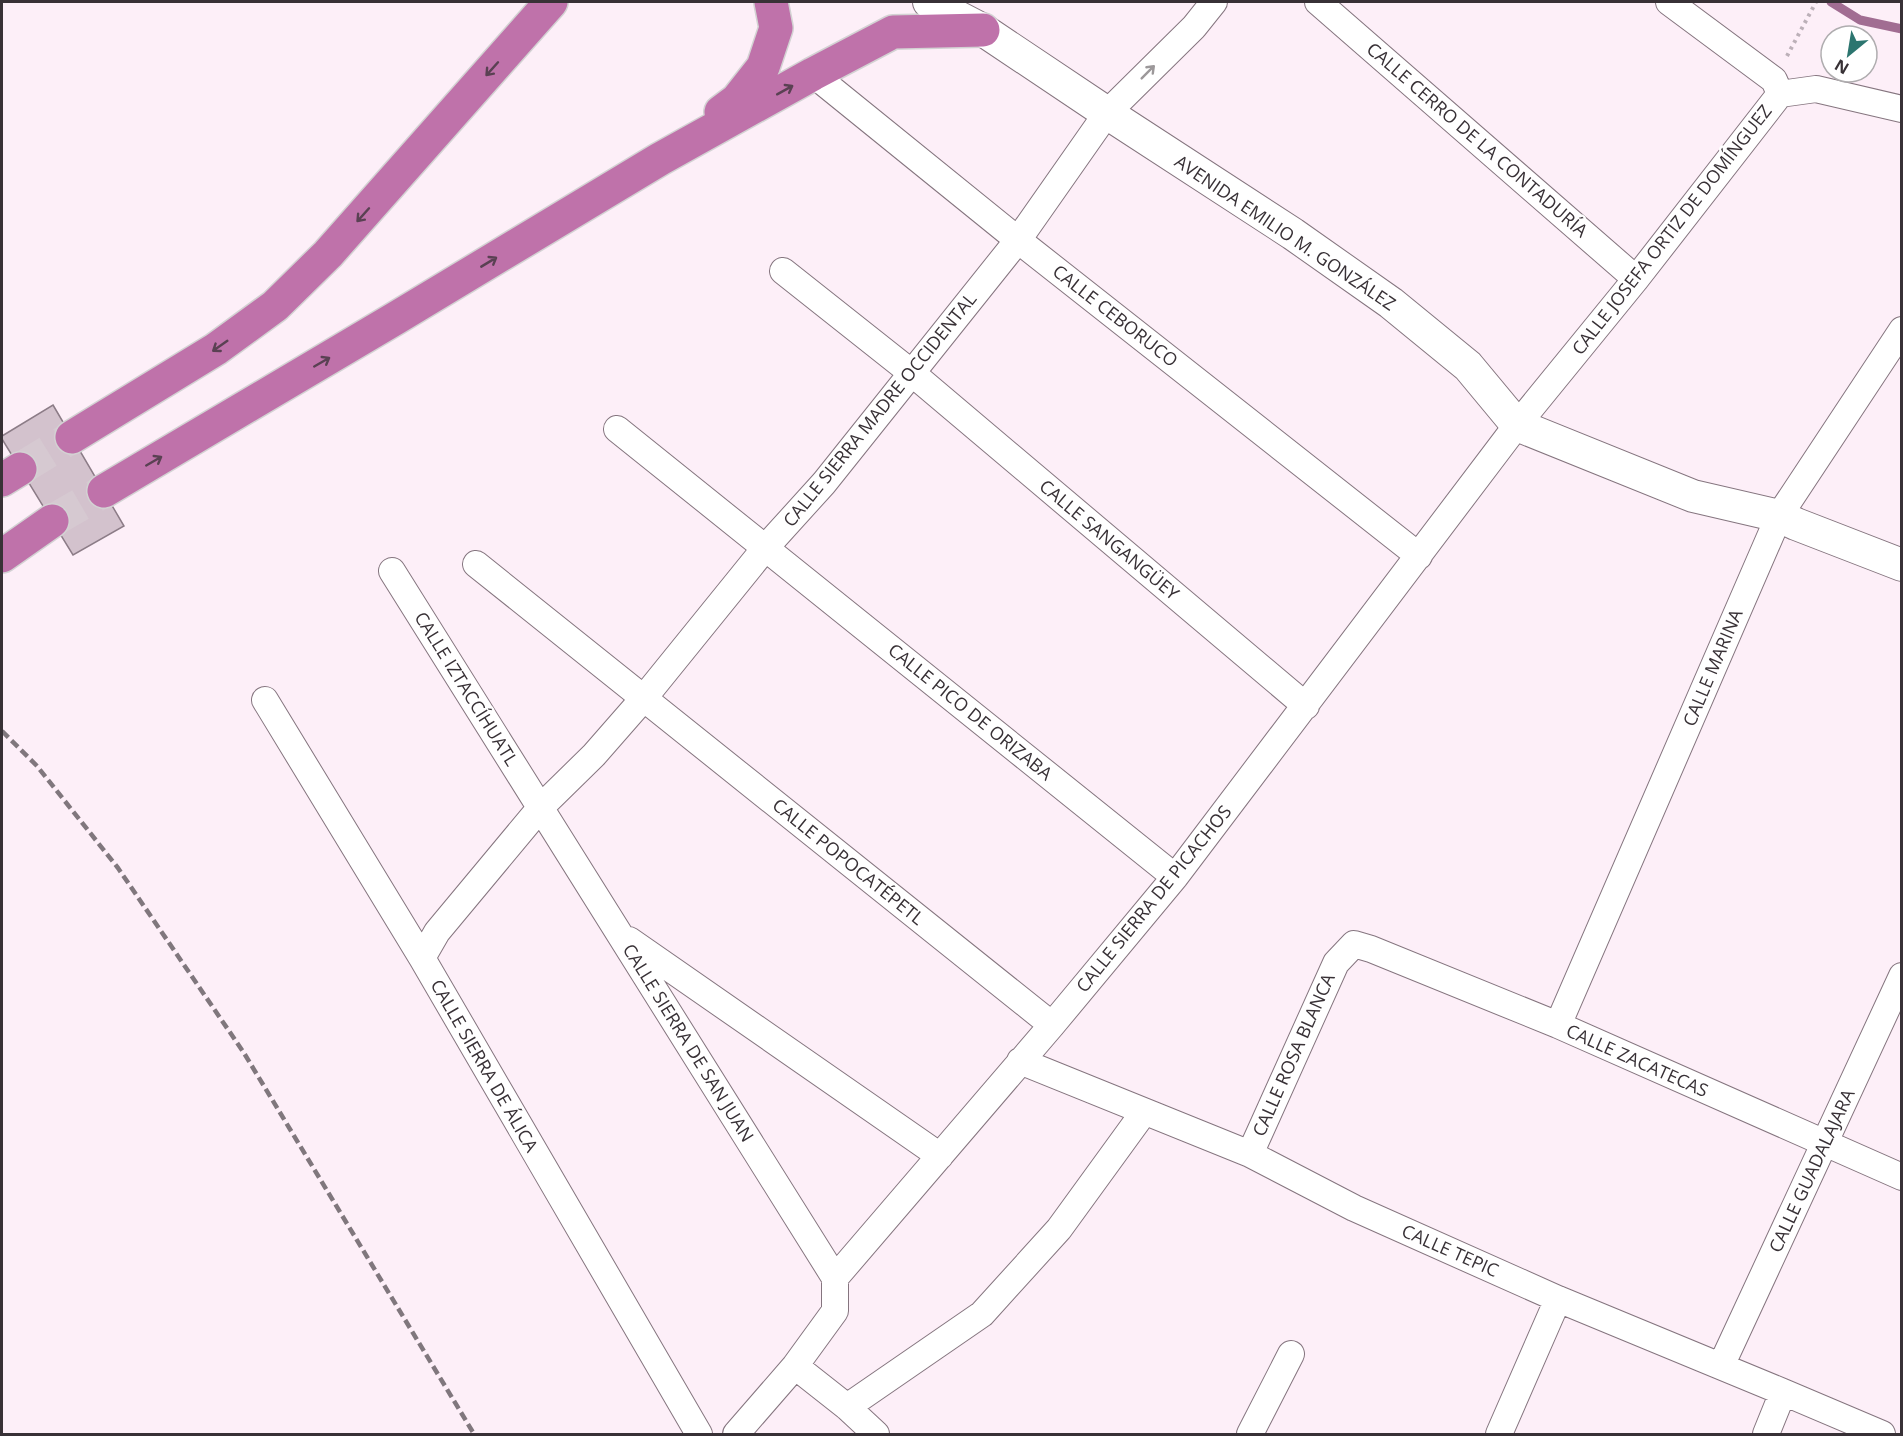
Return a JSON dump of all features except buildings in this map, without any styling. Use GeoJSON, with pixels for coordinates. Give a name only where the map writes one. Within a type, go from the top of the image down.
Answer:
{"type":"FeatureCollection","features":[{"type":"Feature","properties":{"kind":"highway"},"geometry":{"type":"LineString","coordinates":[[72,437],[216,350],[275,306],[328,254],[541,14],[557,2]]}},
{"type":"Feature","properties":{"kind":"highway"},"geometry":{"type":"LineString","coordinates":[[660,159],[737,100],[763,68],[776,28],[771,2]]}},
{"type":"Feature","properties":{"kind":"highway"},"geometry":{"type":"LineString","coordinates":[[104,491],[660,159],[813,74],[894,32],[983,30]]}},
{"type":"Feature","properties":{"kind":"highway"},"geometry":{"type":"LineString","coordinates":[[2,551],[52,521],[2,556]]}},
{"type":"Feature","properties":{"kind":"street","name":"AVENIDA EMILIO M. GONZÁLEZ"},"geometry":{"type":"LineString","coordinates":[[929,2],[983,30],[1107,114],[1293,234],[1391,303],[1468,366],[1517,425],[1693,496],[1779,516],[1902,566]]}},
{"type":"Feature","properties":{"kind":"street","name":"CALLE SIERRA MADRE OCCIDENTAL"},"geometry":{"type":"LineString","coordinates":[[422,958],[437,932],[541,807],[594,755],[644,699],[766,547],[824,483],[913,374],[1018,240],[1107,114],[1194,27],[1214,2]]}},
{"type":"Feature","properties":{"kind":"street","name":"CALLE CERRO DE LA CONTADURÍA"},"geometry":{"type":"LineString","coordinates":[[1318,2],[1636,279]]}},
{"type":"Feature","properties":{"kind":"street","name":"CALLE JOSEFA ORTIZ DE DOMÍNGUEZ"},"geometry":{"type":"LineString","coordinates":[[1517,425],[1636,279],[1780,94],[1774,80],[1669,2]]}},
{"type":"Feature","properties":{"kind":"street","name":"CALLE CEBORUCO"},"geometry":{"type":"LineString","coordinates":[[813,74],[1018,240],[1419,556]]}},
{"type":"Feature","properties":{"kind":"street"},"geometry":{"type":"LineString","coordinates":[[1780,94],[1816,90],[1902,109]]}},
{"type":"Feature","properties":{"kind":"street","name":"CALLE SANGANGÜEY"},"geometry":{"type":"LineString","coordinates":[[783,271],[913,374],[1306,706]]}},
{"type":"Feature","properties":{"kind":"street","name":"CALLE MARINA"},"geometry":{"type":"LineString","coordinates":[[1558,1025],[1779,516],[1902,330]]}},
{"type":"Feature","properties":{"kind":"street","name":"CALLE SIERRA DE PICACHOS"},"geometry":{"type":"LineString","coordinates":[[835,1278],[1052,1025],[1175,877],[1517,425]]}},
{"type":"Feature","properties":{"kind":"street","name":"CALLE PICO DE ORIZABA"},"geometry":{"type":"LineString","coordinates":[[617,429],[1175,877]]}},
{"type":"Feature","properties":{"kind":"street","name":"CALLE POPOCATÉPETL"},"geometry":{"type":"LineString","coordinates":[[476,564],[1052,1025]]}},
{"type":"Feature","properties":{"kind":"street","name":"CALLE IZTACCÍHUATL"},"geometry":{"type":"LineString","coordinates":[[392,571],[541,807]]}},
{"type":"Feature","properties":{"kind":"street","name":"CALLE SIERRA DE ÁLICA"},"geometry":{"type":"LineString","coordinates":[[265,700],[422,958],[699,1434]]}},
{"type":"Feature","properties":{"kind":"street","name":"CALLE SIERRA DE SAN JUAN"},"geometry":{"type":"LineString","coordinates":[[541,807],[835,1278]]}},
{"type":"Feature","properties":{"kind":"street"},"geometry":{"type":"LineString","coordinates":[[619,933],[940,1156]]}},
{"type":"Feature","properties":{"kind":"street","name":"CALLE ROSA BLANCA"},"geometry":{"type":"LineString","coordinates":[[1250,1154],[1336,963],[1354,944],[1371,949]]}},
{"type":"Feature","properties":{"kind":"street","name":"CALLE ZACATECAS"},"geometry":{"type":"LineString","coordinates":[[1371,949],[1558,1025],[1824,1145],[1902,1177]]}},
{"type":"Feature","properties":{"kind":"street","name":"CALLE GUADALAJARA"},"geometry":{"type":"LineString","coordinates":[[1721,1366],[1902,976]]}},
{"type":"Feature","properties":{"kind":"street","name":"CALLE TEPIC"},"geometry":{"type":"LineString","coordinates":[[1020,1061],[1250,1154],[1354,1208],[1558,1299],[1882,1434]]}},
{"type":"Feature","properties":{"kind":"street"},"geometry":{"type":"LineString","coordinates":[[847,1407],[982,1314],[1059,1229],[1144,1112]]}},
{"type":"Feature","properties":{"kind":"street"},"geometry":{"type":"LineString","coordinates":[[736,1434],[795,1366],[835,1311],[835,1278]]}},
{"type":"Feature","properties":{"kind":"street"},"geometry":{"type":"LineString","coordinates":[[1498,1434],[1558,1299]]}},
{"type":"Feature","properties":{"kind":"street"},"geometry":{"type":"LineString","coordinates":[[1250,1434],[1291,1354]]}},
{"type":"Feature","properties":{"kind":"street"},"geometry":{"type":"LineString","coordinates":[[795,1366],[847,1407],[876,1434]]}},
{"type":"Feature","properties":{"kind":"street"},"geometry":{"type":"LineString","coordinates":[[1766,1434],[1783,1392]]}},
{"type":"Feature","properties":{"kind":"path"},"geometry":{"type":"LineString","coordinates":[[1800,32],[1816,2]]}},
{"type":"Feature","properties":{"kind":"waterway"},"geometry":{"type":"LineString","coordinates":[[1831,2],[1860,20],[1902,29]]}},
{"type":"Feature","properties":{"kind":"tunnel"},"geometry":{"type":"LineString","coordinates":[[20,469],[72,437]]}},
{"type":"Feature","properties":{"kind":"tunnel"},"geometry":{"type":"LineString","coordinates":[[52,521],[104,491]]}},
{"type":"Feature","properties":{"kind":"railway"},"geometry":{"type":"LineString","coordinates":[[2,731],[37,766],[118,868],[244,1053],[474,1434]]}}]}
